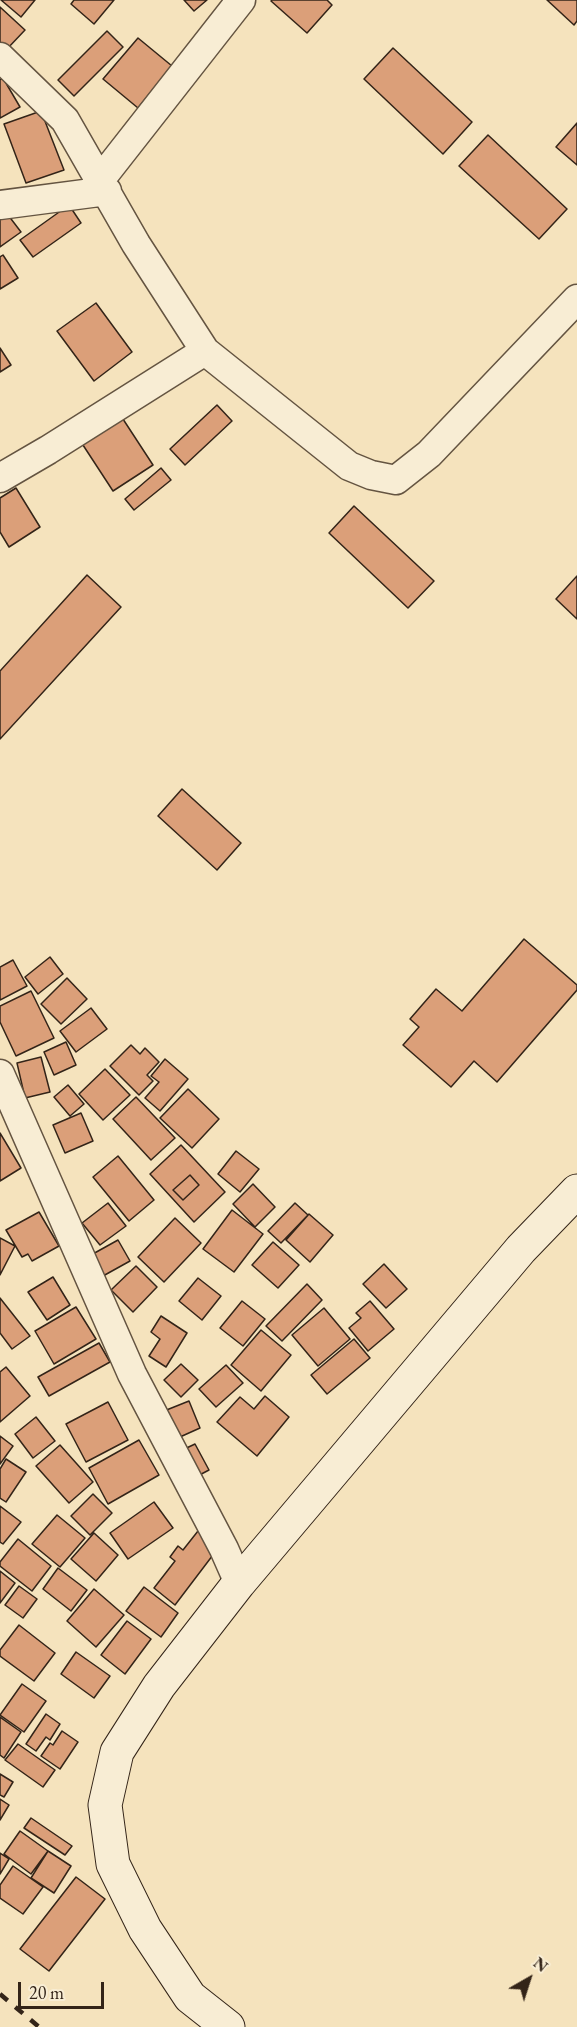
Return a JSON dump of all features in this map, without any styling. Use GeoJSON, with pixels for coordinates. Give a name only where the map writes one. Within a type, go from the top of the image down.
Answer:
{"type":"FeatureCollection","features":[{"type":"Feature","properties":{"kind":"street"},"geometry":{"type":"LineString","coordinates":[[0,205],[103,186],[242,0]]}},
{"type":"Feature","properties":{"kind":"street"},"geometry":{"type":"LineString","coordinates":[[0,57],[65,120],[136,244],[205,351],[349,466],[371,475],[396,480],[429,454],[577,299]]}},
{"type":"Feature","properties":{"kind":"street"},"geometry":{"type":"LineString","coordinates":[[0,478],[205,351]]}},
{"type":"Feature","properties":{"kind":"street"},"geometry":{"type":"LineString","coordinates":[[0,1074],[132,1374],[239,1583]]}},
{"type":"Feature","properties":{"kind":"street"},"geometry":{"type":"LineString","coordinates":[[228,2027],[190,1997],[145,1929],[113,1864],[105,1805],[117,1752],[159,1686],[239,1583],[521,1249],[577,1191]]}},
{"type":"Feature","properties":{"kind":"building"},"geometry":{"type":"Polygon","coordinates":[[[1,0],[35,0],[21,17],[1,0]]]}},
{"type":"Feature","properties":{"kind":"building"},"geometry":{"type":"Polygon","coordinates":[[[74,0],[114,0],[94,24],[71,4],[74,0]]]}},
{"type":"Feature","properties":{"kind":"building"},"geometry":{"type":"Polygon","coordinates":[[[184,0],[207,0],[194,11],[184,0]]]}},
{"type":"Feature","properties":{"kind":"building"},"geometry":{"type":"Polygon","coordinates":[[[272,0],[327,0],[332,5],[307,33],[272,0]]]}},
{"type":"Feature","properties":{"kind":"building"},"geometry":{"type":"Polygon","coordinates":[[[547,0],[577,0],[577,21],[574,25],[547,0]]]}},
{"type":"Feature","properties":{"kind":"building"},"geometry":{"type":"Polygon","coordinates":[[[0,7],[25,30],[7,49],[0,42],[0,7]]]}},
{"type":"Feature","properties":{"kind":"building"},"geometry":{"type":"Polygon","coordinates":[[[107,31],[123,47],[74,96],[58,80],[107,31]]]}},
{"type":"Feature","properties":{"kind":"building"},"geometry":{"type":"Polygon","coordinates":[[[138,38],[172,66],[138,108],[103,79],[138,38]]]}},
{"type":"Feature","properties":{"kind":"building"},"geometry":{"type":"Polygon","coordinates":[[[393,48],[472,122],[443,154],[364,79],[393,48]]]}},
{"type":"Feature","properties":{"kind":"building"},"geometry":{"type":"Polygon","coordinates":[[[3,78],[20,107],[0,118],[0,80],[3,78]]]}},
{"type":"Feature","properties":{"kind":"building"},"geometry":{"type":"Polygon","coordinates":[[[41,111],[64,170],[26,183],[4,124],[41,111]]]}},
{"type":"Feature","properties":{"kind":"building"},"geometry":{"type":"Polygon","coordinates":[[[577,123],[577,165],[556,147],[577,123]]]}},
{"type":"Feature","properties":{"kind":"building"},"geometry":{"type":"Polygon","coordinates":[[[488,135],[567,209],[539,239],[459,166],[488,135]]]}},
{"type":"Feature","properties":{"kind":"building"},"geometry":{"type":"Polygon","coordinates":[[[69,205],[81,223],[33,257],[20,240],[69,205]]]}},
{"type":"Feature","properties":{"kind":"building"},"geometry":{"type":"Polygon","coordinates":[[[5,211],[21,232],[0,247],[0,214],[5,211]]]}},
{"type":"Feature","properties":{"kind":"building"},"geometry":{"type":"Polygon","coordinates":[[[3,255],[18,278],[0,289],[0,257],[3,255]]]}},
{"type":"Feature","properties":{"kind":"building"},"geometry":{"type":"Polygon","coordinates":[[[96,303],[132,352],[94,381],[57,331],[96,303]]]}},
{"type":"Feature","properties":{"kind":"building"},"geometry":{"type":"Polygon","coordinates":[[[0,348],[11,365],[0,372],[0,348]]]}},
{"type":"Feature","properties":{"kind":"building"},"geometry":{"type":"Polygon","coordinates":[[[217,405],[232,421],[185,465],[170,449],[217,405]]]}},
{"type":"Feature","properties":{"kind":"building"},"geometry":{"type":"Polygon","coordinates":[[[121,416],[153,465],[113,491],[81,442],[121,416]]]}},
{"type":"Feature","properties":{"kind":"building"},"geometry":{"type":"Polygon","coordinates":[[[161,468],[171,480],[134,510],[125,499],[161,468]]]}},
{"type":"Feature","properties":{"kind":"building"},"geometry":{"type":"Polygon","coordinates":[[[16,488],[40,527],[9,547],[0,532],[0,498],[16,488]]]}},
{"type":"Feature","properties":{"kind":"building"},"geometry":{"type":"Polygon","coordinates":[[[354,506],[434,581],[408,608],[329,533],[354,506]]]}},
{"type":"Feature","properties":{"kind":"building"},"geometry":{"type":"Polygon","coordinates":[[[87,575],[121,607],[0,739],[0,671],[87,575]]]}},
{"type":"Feature","properties":{"kind":"building"},"geometry":{"type":"Polygon","coordinates":[[[577,576],[577,619],[556,599],[577,576]]]}},
{"type":"Feature","properties":{"kind":"building"},"geometry":{"type":"Polygon","coordinates":[[[182,789],[241,843],[217,870],[158,816],[182,789]]]}},
{"type":"Feature","properties":{"kind":"building"},"geometry":{"type":"Polygon","coordinates":[[[524,939],[577,985],[577,990],[497,1082],[474,1061],[451,1087],[403,1045],[419,1027],[410,1019],[436,989],[462,1011],[524,939]]]}},
{"type":"Feature","properties":{"kind":"building"},"geometry":{"type":"Polygon","coordinates":[[[50,957],[63,974],[38,994],[25,977],[50,957]]]}},
{"type":"Feature","properties":{"kind":"building"},"geometry":{"type":"Polygon","coordinates":[[[13,960],[27,986],[0,1000],[0,967],[13,960]]]}},
{"type":"Feature","properties":{"kind":"building"},"geometry":{"type":"Polygon","coordinates":[[[67,978],[87,999],[61,1024],[41,1004],[67,978]]]}},
{"type":"Feature","properties":{"kind":"building"},"geometry":{"type":"Polygon","coordinates":[[[31,991],[54,1038],[16,1056],[0,1022],[0,1006],[31,991]]]}},
{"type":"Feature","properties":{"kind":"building"},"geometry":{"type":"Polygon","coordinates":[[[91,1008],[107,1029],[76,1052],[60,1031],[91,1008]]]}},
{"type":"Feature","properties":{"kind":"building"},"geometry":{"type":"Polygon","coordinates":[[[66,1042],[76,1065],[54,1075],[44,1052],[66,1042]]]}},
{"type":"Feature","properties":{"kind":"building"},"geometry":{"type":"Polygon","coordinates":[[[131,1045],[140,1054],[145,1048],[159,1062],[147,1075],[153,1081],[139,1095],[110,1066],[131,1045]]]}},
{"type":"Feature","properties":{"kind":"building"},"geometry":{"type":"Polygon","coordinates":[[[41,1057],[50,1092],[25,1098],[17,1063],[41,1057]]]}},
{"type":"Feature","properties":{"kind":"building"},"geometry":{"type":"Polygon","coordinates":[[[165,1059],[188,1079],[160,1111],[145,1098],[159,1082],[151,1076],[165,1059]]]}},
{"type":"Feature","properties":{"kind":"building"},"geometry":{"type":"Polygon","coordinates":[[[105,1069],[130,1095],[103,1120],[79,1094],[105,1069]]]}},
{"type":"Feature","properties":{"kind":"building"},"geometry":{"type":"Polygon","coordinates":[[[68,1085],[84,1104],[70,1116],[54,1097],[68,1085]]]}},
{"type":"Feature","properties":{"kind":"building"},"geometry":{"type":"Polygon","coordinates":[[[188,1089],[219,1119],[192,1148],[160,1118],[188,1089]]]}},
{"type":"Feature","properties":{"kind":"building"},"geometry":{"type":"Polygon","coordinates":[[[136,1097],[175,1138],[151,1160],[113,1119],[136,1097]]]}},
{"type":"Feature","properties":{"kind":"building"},"geometry":{"type":"Polygon","coordinates":[[[81,1113],[93,1141],[65,1153],[53,1125],[81,1113]]]}},
{"type":"Feature","properties":{"kind":"building"},"geometry":{"type":"Polygon","coordinates":[[[0,1133],[21,1168],[0,1181],[0,1133]]]}},
{"type":"Feature","properties":{"kind":"building"},"geometry":{"type":"Polygon","coordinates":[[[181,1145],[225,1192],[194,1222],[150,1174],[181,1145]],[[190,1175],[173,1190],[183,1200],[199,1185],[190,1175]]]}},
{"type":"Feature","properties":{"kind":"building"},"geometry":{"type":"Polygon","coordinates":[[[236,1151],[259,1169],[240,1192],[218,1174],[236,1151]]]}},
{"type":"Feature","properties":{"kind":"building"},"geometry":{"type":"Polygon","coordinates":[[[118,1156],[154,1200],[129,1221],[93,1177],[118,1156]]]}},
{"type":"Feature","properties":{"kind":"building"},"geometry":{"type":"Polygon","coordinates":[[[190,1175],[199,1185],[183,1200],[173,1190],[190,1175]]]}},
{"type":"Feature","properties":{"kind":"building"},"geometry":{"type":"Polygon","coordinates":[[[253,1184],[275,1207],[255,1227],[233,1204],[253,1184]]]}},
{"type":"Feature","properties":{"kind":"building"},"geometry":{"type":"Polygon","coordinates":[[[108,1203],[126,1226],[100,1245],[82,1223],[108,1203]]]}},
{"type":"Feature","properties":{"kind":"building"},"geometry":{"type":"Polygon","coordinates":[[[295,1203],[308,1215],[281,1243],[268,1231],[295,1203]]]}},
{"type":"Feature","properties":{"kind":"building"},"geometry":{"type":"Polygon","coordinates":[[[232,1210],[263,1234],[234,1272],[203,1249],[232,1210]]]}},
{"type":"Feature","properties":{"kind":"building"},"geometry":{"type":"Polygon","coordinates":[[[39,1212],[59,1246],[32,1261],[28,1254],[22,1257],[6,1230],[39,1212]]]}},
{"type":"Feature","properties":{"kind":"building"},"geometry":{"type":"Polygon","coordinates":[[[309,1214],[333,1235],[310,1262],[286,1240],[309,1214]]]}},
{"type":"Feature","properties":{"kind":"building"},"geometry":{"type":"Polygon","coordinates":[[[175,1218],[201,1243],[164,1282],[138,1257],[175,1218]]]}},
{"type":"Feature","properties":{"kind":"building"},"geometry":{"type":"Polygon","coordinates":[[[0,1238],[15,1246],[0,1275],[0,1238]]]}},
{"type":"Feature","properties":{"kind":"building"},"geometry":{"type":"Polygon","coordinates":[[[118,1240],[130,1261],[103,1276],[91,1255],[118,1240]]]}},
{"type":"Feature","properties":{"kind":"building"},"geometry":{"type":"Polygon","coordinates":[[[273,1242],[299,1265],[278,1288],[252,1265],[273,1242]]]}},
{"type":"Feature","properties":{"kind":"building"},"geometry":{"type":"Polygon","coordinates":[[[384,1264],[407,1289],[386,1308],[363,1284],[384,1264]]]}},
{"type":"Feature","properties":{"kind":"building"},"geometry":{"type":"Polygon","coordinates":[[[136,1266],[157,1287],[133,1312],[111,1290],[136,1266]]]}},
{"type":"Feature","properties":{"kind":"building"},"geometry":{"type":"Polygon","coordinates":[[[53,1277],[70,1305],[47,1320],[28,1292],[53,1277]]]}},
{"type":"Feature","properties":{"kind":"building"},"geometry":{"type":"Polygon","coordinates":[[[198,1278],[221,1296],[202,1320],[179,1301],[198,1278]]]}},
{"type":"Feature","properties":{"kind":"building"},"geometry":{"type":"Polygon","coordinates":[[[307,1284],[322,1300],[282,1341],[266,1326],[307,1284]]]}},
{"type":"Feature","properties":{"kind":"building"},"geometry":{"type":"Polygon","coordinates":[[[0,1298],[30,1336],[12,1349],[0,1333],[0,1298]]]}},
{"type":"Feature","properties":{"kind":"building"},"geometry":{"type":"Polygon","coordinates":[[[242,1301],[265,1319],[243,1346],[220,1328],[242,1301]]]}},
{"type":"Feature","properties":{"kind":"building"},"geometry":{"type":"Polygon","coordinates":[[[370,1301],[394,1329],[368,1351],[349,1328],[361,1318],[356,1313],[370,1301]]]}},
{"type":"Feature","properties":{"kind":"building"},"geometry":{"type":"Polygon","coordinates":[[[76,1307],[96,1339],[54,1364],[35,1331],[76,1307]]]}},
{"type":"Feature","properties":{"kind":"building"},"geometry":{"type":"Polygon","coordinates":[[[324,1308],[350,1339],[318,1366],[292,1335],[324,1308]]]}},
{"type":"Feature","properties":{"kind":"building"},"geometry":{"type":"Polygon","coordinates":[[[161,1316],[187,1333],[166,1367],[149,1356],[160,1339],[151,1332],[161,1316]]]}},
{"type":"Feature","properties":{"kind":"building"},"geometry":{"type":"Polygon","coordinates":[[[261,1330],[291,1355],[261,1391],[231,1365],[261,1330]]]}},
{"type":"Feature","properties":{"kind":"building"},"geometry":{"type":"Polygon","coordinates":[[[354,1339],[370,1358],[327,1394],[311,1375],[354,1339]]]}},
{"type":"Feature","properties":{"kind":"building"},"geometry":{"type":"Polygon","coordinates":[[[99,1343],[110,1362],[49,1396],[38,1377],[99,1343]]]}},
{"type":"Feature","properties":{"kind":"building"},"geometry":{"type":"Polygon","coordinates":[[[181,1364],[198,1380],[181,1397],[164,1380],[181,1364]]]}},
{"type":"Feature","properties":{"kind":"building"},"geometry":{"type":"Polygon","coordinates":[[[226,1365],[243,1383],[216,1407],[199,1389],[226,1365]]]}},
{"type":"Feature","properties":{"kind":"building"},"geometry":{"type":"Polygon","coordinates":[[[6,1367],[30,1396],[0,1422],[0,1372],[6,1367]]]}},
{"type":"Feature","properties":{"kind":"building"},"geometry":{"type":"Polygon","coordinates":[[[265,1396],[289,1417],[257,1456],[217,1422],[240,1397],[254,1409],[265,1396]]]}},
{"type":"Feature","properties":{"kind":"building"},"geometry":{"type":"Polygon","coordinates":[[[189,1401],[200,1428],[171,1441],[159,1413],[189,1401]]]}},
{"type":"Feature","properties":{"kind":"building"},"geometry":{"type":"Polygon","coordinates":[[[108,1402],[128,1440],[86,1462],[66,1424],[108,1402]]]}},
{"type":"Feature","properties":{"kind":"building"},"geometry":{"type":"Polygon","coordinates":[[[36,1417],[55,1441],[33,1458],[15,1434],[36,1417]]]}},
{"type":"Feature","properties":{"kind":"building"},"geometry":{"type":"Polygon","coordinates":[[[0,1436],[13,1446],[0,1464],[0,1436]]]}},
{"type":"Feature","properties":{"kind":"building"},"geometry":{"type":"Polygon","coordinates":[[[139,1440],[159,1475],[108,1504],[89,1468],[139,1440]]]}},
{"type":"Feature","properties":{"kind":"building"},"geometry":{"type":"Polygon","coordinates":[[[195,1444],[209,1470],[190,1480],[176,1453],[195,1444]]]}},
{"type":"Feature","properties":{"kind":"building"},"geometry":{"type":"Polygon","coordinates":[[[60,1445],[93,1482],[69,1503],[36,1466],[60,1445]]]}},
{"type":"Feature","properties":{"kind":"building"},"geometry":{"type":"Polygon","coordinates":[[[6,1459],[26,1472],[6,1502],[0,1498],[0,1469],[6,1459]]]}},
{"type":"Feature","properties":{"kind":"building"},"geometry":{"type":"Polygon","coordinates":[[[93,1494],[112,1513],[90,1535],[71,1516],[93,1494]]]}},
{"type":"Feature","properties":{"kind":"building"},"geometry":{"type":"Polygon","coordinates":[[[154,1502],[173,1528],[128,1559],[110,1533],[154,1502]]]}},
{"type":"Feature","properties":{"kind":"building"},"geometry":{"type":"Polygon","coordinates":[[[0,1506],[21,1522],[3,1544],[0,1542],[0,1506]]]}},
{"type":"Feature","properties":{"kind":"building"},"geometry":{"type":"Polygon","coordinates":[[[57,1515],[85,1538],[60,1567],[32,1544],[57,1515]]]}},
{"type":"Feature","properties":{"kind":"building"},"geometry":{"type":"Polygon","coordinates":[[[198,1531],[219,1547],[175,1605],[154,1588],[175,1561],[170,1557],[178,1546],[183,1550],[198,1531]]]}},
{"type":"Feature","properties":{"kind":"building"},"geometry":{"type":"Polygon","coordinates":[[[94,1533],[118,1555],[96,1581],[71,1559],[94,1533]]]}},
{"type":"Feature","properties":{"kind":"building"},"geometry":{"type":"Polygon","coordinates":[[[18,1539],[51,1566],[32,1591],[0,1566],[0,1562],[18,1539]]]}},
{"type":"Feature","properties":{"kind":"building"},"geometry":{"type":"Polygon","coordinates":[[[58,1568],[87,1590],[71,1611],[43,1589],[58,1568]]]}},
{"type":"Feature","properties":{"kind":"building"},"geometry":{"type":"Polygon","coordinates":[[[0,1571],[15,1583],[0,1603],[0,1571]]]}},
{"type":"Feature","properties":{"kind":"building"},"geometry":{"type":"Polygon","coordinates":[[[19,1586],[37,1599],[23,1618],[5,1605],[19,1586]]]}},
{"type":"Feature","properties":{"kind":"building"},"geometry":{"type":"Polygon","coordinates":[[[144,1587],[178,1613],[161,1637],[126,1611],[144,1587]]]}},
{"type":"Feature","properties":{"kind":"building"},"geometry":{"type":"Polygon","coordinates":[[[94,1589],[124,1615],[96,1647],[67,1621],[94,1589]]]}},
{"type":"Feature","properties":{"kind":"building"},"geometry":{"type":"Polygon","coordinates":[[[127,1621],[151,1639],[125,1674],[101,1655],[127,1621]]]}},
{"type":"Feature","properties":{"kind":"building"},"geometry":{"type":"Polygon","coordinates":[[[19,1625],[55,1653],[34,1681],[0,1656],[0,1650],[19,1625]]]}},
{"type":"Feature","properties":{"kind":"building"},"geometry":{"type":"Polygon","coordinates":[[[76,1652],[110,1676],[94,1698],[61,1674],[76,1652]]]}},
{"type":"Feature","properties":{"kind":"building"},"geometry":{"type":"Polygon","coordinates":[[[22,1684],[46,1701],[24,1732],[0,1715],[22,1684]]]}},
{"type":"Feature","properties":{"kind":"building"},"geometry":{"type":"Polygon","coordinates":[[[46,1714],[60,1724],[50,1740],[46,1737],[36,1751],[26,1744],[46,1714]]]}},
{"type":"Feature","properties":{"kind":"building"},"geometry":{"type":"Polygon","coordinates":[[[0,1717],[21,1732],[4,1758],[0,1755],[0,1717]]]}},
{"type":"Feature","properties":{"kind":"building"},"geometry":{"type":"Polygon","coordinates":[[[62,1731],[78,1742],[60,1769],[41,1756],[50,1743],[53,1745],[62,1731]]]}},
{"type":"Feature","properties":{"kind":"building"},"geometry":{"type":"Polygon","coordinates":[[[18,1744],[55,1770],[43,1787],[5,1760],[18,1744]]]}},
{"type":"Feature","properties":{"kind":"building"},"geometry":{"type":"Polygon","coordinates":[[[0,1774],[13,1782],[4,1797],[0,1795],[0,1774]]]}},
{"type":"Feature","properties":{"kind":"building"},"geometry":{"type":"Polygon","coordinates":[[[0,1799],[9,1805],[0,1820],[0,1799]]]}},
{"type":"Feature","properties":{"kind":"building"},"geometry":{"type":"Polygon","coordinates":[[[31,1818],[72,1846],[65,1855],[24,1828],[31,1818]]]}},
{"type":"Feature","properties":{"kind":"building"},"geometry":{"type":"Polygon","coordinates":[[[20,1831],[48,1851],[31,1874],[4,1854],[20,1831]]]}},
{"type":"Feature","properties":{"kind":"building"},"geometry":{"type":"Polygon","coordinates":[[[48,1851],[71,1866],[54,1893],[31,1878],[48,1851]]]}},
{"type":"Feature","properties":{"kind":"building"},"geometry":{"type":"Polygon","coordinates":[[[0,1853],[9,1859],[0,1874],[0,1853]]]}},
{"type":"Feature","properties":{"kind":"building"},"geometry":{"type":"Polygon","coordinates":[[[13,1866],[43,1887],[23,1914],[0,1898],[0,1885],[13,1866]]]}},
{"type":"Feature","properties":{"kind":"building"},"geometry":{"type":"Polygon","coordinates":[[[76,1877],[105,1899],[49,1971],[20,1949],[76,1877]]]}},
{"type":"Feature","properties":{"kind":"railway"},"geometry":{"type":"LineString","coordinates":[[0,1994],[39,2027]]}}]}
